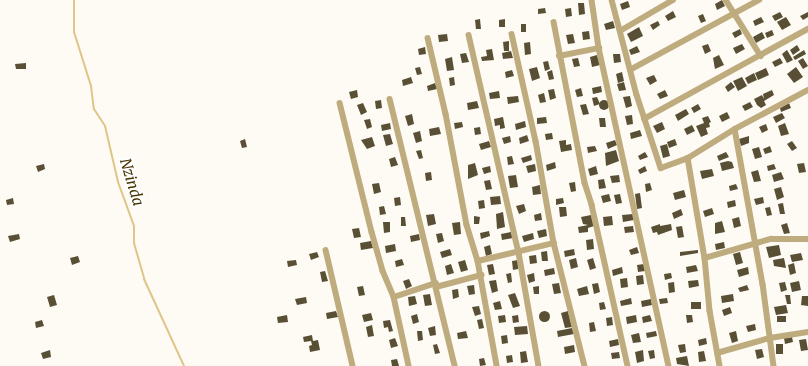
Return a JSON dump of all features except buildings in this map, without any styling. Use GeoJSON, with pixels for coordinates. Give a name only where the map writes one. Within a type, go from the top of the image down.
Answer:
{"type":"FeatureCollection","features":[{"type":"Feature","properties":{"kind":"street"},"geometry":{"type":"LineString","coordinates":[[592,0],[599,48],[669,366]]}},
{"type":"Feature","properties":{"kind":"street"},"geometry":{"type":"LineString","coordinates":[[612,0],[644,119],[659,167],[661,168],[688,158],[735,129],[808,90]]}},
{"type":"Feature","properties":{"kind":"street"},"geometry":{"type":"LineString","coordinates":[[620,31],[672,0]]}},
{"type":"Feature","properties":{"kind":"street"},"geometry":{"type":"LineString","coordinates":[[726,0],[761,56]]}},
{"type":"Feature","properties":{"kind":"street"},"geometry":{"type":"LineString","coordinates":[[630,70],[759,0]]}},
{"type":"Feature","properties":{"kind":"street"},"geometry":{"type":"LineString","coordinates":[[554,22],[559,56],[585,184],[592,205],[628,366]]}},
{"type":"Feature","properties":{"kind":"street"},"geometry":{"type":"LineString","coordinates":[[644,119],[808,29]]}},
{"type":"Feature","properties":{"kind":"street"},"geometry":{"type":"LineString","coordinates":[[512,34],[536,141],[554,243],[585,366]]}},
{"type":"Feature","properties":{"kind":"street"},"geometry":{"type":"LineString","coordinates":[[469,35],[519,253],[539,366]]}},
{"type":"Feature","properties":{"kind":"street"},"geometry":{"type":"LineString","coordinates":[[428,38],[446,114],[467,225],[481,275],[498,366]]}},
{"type":"Feature","properties":{"kind":"street"},"geometry":{"type":"LineString","coordinates":[[559,56],[599,48]]}},
{"type":"Feature","properties":{"kind":"street"},"geometry":{"type":"LineString","coordinates":[[390,99],[455,366]]}},
{"type":"Feature","properties":{"kind":"street"},"geometry":{"type":"LineString","coordinates":[[340,103],[372,232],[383,271],[394,297],[409,366]]}},
{"type":"Feature","properties":{"kind":"street"},"geometry":{"type":"LineString","coordinates":[[735,129],[774,366]]}},
{"type":"Feature","properties":{"kind":"street"},"geometry":{"type":"LineString","coordinates":[[688,158],[705,258],[710,310],[720,366]]}},
{"type":"Feature","properties":{"kind":"street"},"geometry":{"type":"LineString","coordinates":[[705,258],[755,245],[771,239],[808,239]]}},
{"type":"Feature","properties":{"kind":"street"},"geometry":{"type":"LineString","coordinates":[[478,261],[519,253],[554,243]]}},
{"type":"Feature","properties":{"kind":"street"},"geometry":{"type":"LineString","coordinates":[[326,250],[353,366]]}},
{"type":"Feature","properties":{"kind":"street"},"geometry":{"type":"LineString","coordinates":[[394,297],[436,285],[481,275]]}},
{"type":"Feature","properties":{"kind":"street"},"geometry":{"type":"LineString","coordinates":[[717,353],[770,338],[808,332]]}},
{"type":"Feature","properties":{"kind":"waterway","name":"Nzinda"},"geometry":{"type":"LineString","coordinates":[[74,0],[74,32],[91,86],[94,109],[105,126],[118,182],[134,226],[134,243],[144,279],[184,366]]}}]}
